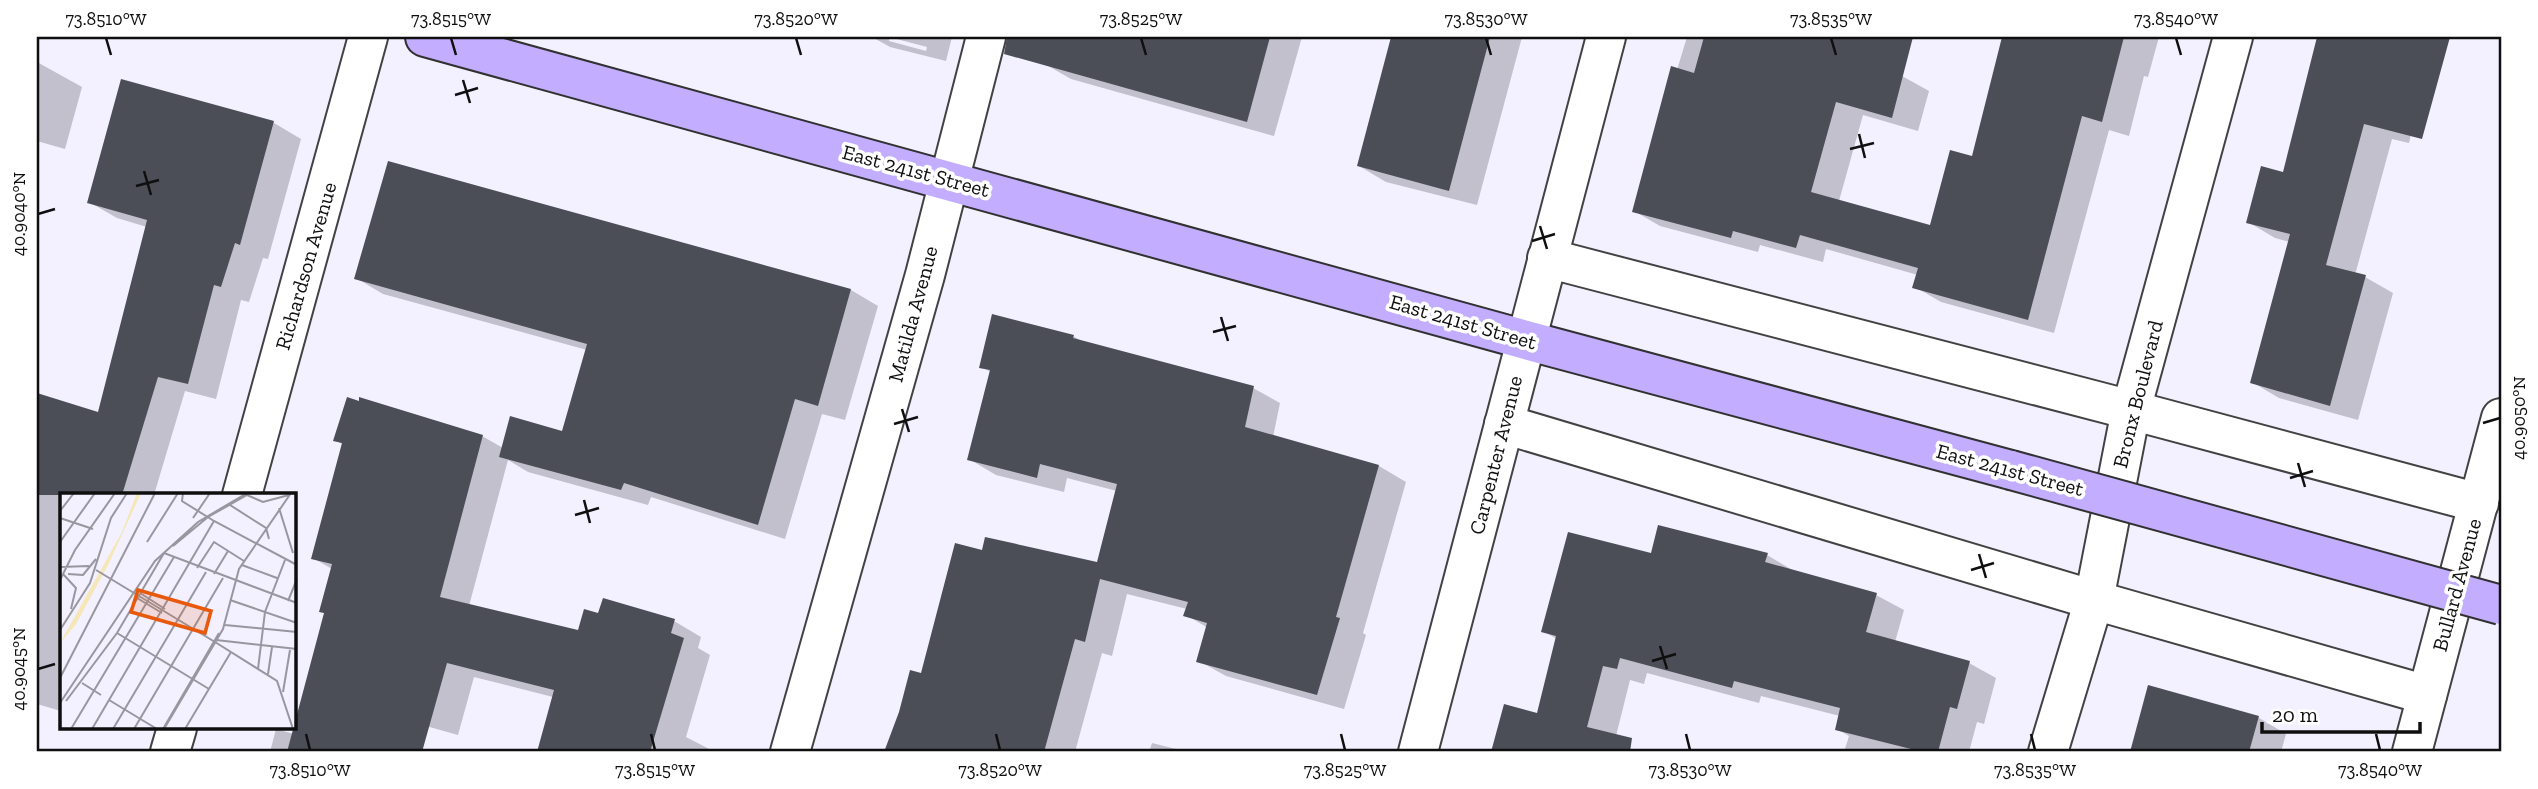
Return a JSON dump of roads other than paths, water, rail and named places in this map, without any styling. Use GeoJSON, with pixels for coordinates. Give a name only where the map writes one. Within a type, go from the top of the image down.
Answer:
{"type":"FeatureCollection","features":[{"type":"Feature","properties":{"kind":"street","name":"Richardson Avenue"},"geometry":{"type":"LineString","coordinates":[[243,493],[368,37]]}},
{"type":"Feature","properties":{"kind":"street","name":"East 241st Street"},"geometry":{"type":"LineString","coordinates":[[425,37],[2501,605]]}},
{"type":"Feature","properties":{"kind":"street","name":"Matilda Avenue"},"geometry":{"type":"LineString","coordinates":[[790,752],[925,275],[986,37]]}},
{"type":"Feature","properties":{"kind":"street","name":"Carpenter Avenue"},"geometry":{"type":"LineString","coordinates":[[1418,752],[1606,37]]}},
{"type":"Feature","properties":{"kind":"street","name":"Bronx Boulevard"},"geometry":{"type":"LineString","coordinates":[[2048,752],[2094,600],[2131,410],[2233,37]]}},
{"type":"Feature","properties":{"kind":"street"},"geometry":{"type":"LineString","coordinates":[[1546,258],[2479,503]]}},
{"type":"Feature","properties":{"kind":"street","name":"Bullard Avenue"},"geometry":{"type":"LineString","coordinates":[[2412,752],[2501,418]]}},
{"type":"Feature","properties":{"kind":"street"},"geometry":{"type":"LineString","coordinates":[[1504,424],[2094,600],[2427,695]]}},
{"type":"Feature","properties":{"kind":"street"},"geometry":{"type":"LineString","coordinates":[[170,752],[176,730]]}}]}
